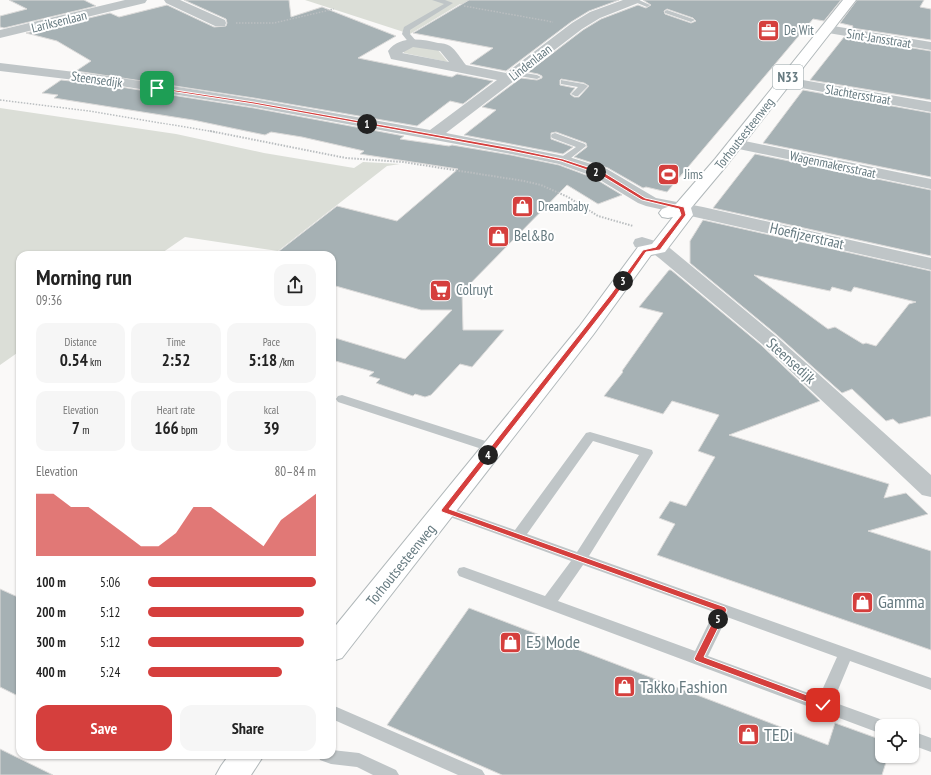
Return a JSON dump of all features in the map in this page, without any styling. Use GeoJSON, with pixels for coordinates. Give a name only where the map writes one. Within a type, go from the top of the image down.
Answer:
{"type":"FeatureCollection","features":[{"type":"Feature","properties":{"kind":"main road","name":"Torhoutsesteenweg"},"geometry":{"type":"LineString","coordinates":[[336,645],[613,296],[645,242],[684,215],[682,208],[850,0]]}},
{"type":"Feature","properties":{"kind":"main road"},"geometry":{"type":"LineString","coordinates":[[232,775],[245,759]]}},
{"type":"Feature","properties":{"kind":"street","name":"Lariksenlaan"},"geometry":{"type":"LineString","coordinates":[[0,34],[142,0]]}},
{"type":"Feature","properties":{"kind":"street"},"geometry":{"type":"LineString","coordinates":[[170,0],[220,23]]}},
{"type":"Feature","properties":{"kind":"street","name":"Lindenlaan"},"geometry":{"type":"LineString","coordinates":[[432,136],[577,26],[594,15],[633,0]]}},
{"type":"Feature","properties":{"kind":"street","name":"Sint-Jansstraat"},"geometry":{"type":"LineString","coordinates":[[827,29],[931,46]]}},
{"type":"Feature","properties":{"kind":"street"},"geometry":{"type":"LineString","coordinates":[[461,68],[445,48],[413,42],[404,44],[395,52],[396,56],[461,68],[513,76]]}},
{"type":"Feature","properties":{"kind":"street","name":"Steensedijk"},"geometry":{"type":"LineString","coordinates":[[0,67],[108,80],[254,103],[511,149],[563,160],[601,173],[644,199],[682,208]]}},
{"type":"Feature","properties":{"kind":"street","name":"Slachtersstraat"},"geometry":{"type":"LineString","coordinates":[[785,81],[931,107]]}},
{"type":"Feature","properties":{"kind":"street","name":"Wagenmakersstraat"},"geometry":{"type":"LineString","coordinates":[[735,144],[931,184]]}},
{"type":"Feature","properties":{"kind":"street","name":"Hoefijzerstraat"},"geometry":{"type":"LineString","coordinates":[[682,208],[931,264]]}},
{"type":"Feature","properties":{"kind":"street","name":"Steensedijk"},"geometry":{"type":"LineString","coordinates":[[645,242],[666,254],[768,340],[930,487]]}},
{"type":"Feature","properties":{"kind":"lane"},"geometry":{"type":"LineString","coordinates":[[435,0],[450,3]]}},
{"type":"Feature","properties":{"kind":"lane"},"geometry":{"type":"LineString","coordinates":[[633,0],[648,5]]}},
{"type":"Feature","properties":{"kind":"lane"},"geometry":{"type":"LineString","coordinates":[[413,42],[406,34],[407,29],[450,3]]}},
{"type":"Feature","properties":{"kind":"lane"},"geometry":{"type":"LineString","coordinates":[[667,12],[691,20]]}},
{"type":"Feature","properties":{"kind":"lane"},"geometry":{"type":"LineString","coordinates":[[513,76],[537,77]]}},
{"type":"Feature","properties":{"kind":"lane"},"geometry":{"type":"LineString","coordinates":[[564,82],[584,86],[575,94]]}},
{"type":"Feature","properties":{"kind":"lane"},"geometry":{"type":"LineString","coordinates":[[555,136],[582,146],[563,160]]}},
{"type":"Feature","properties":{"kind":"lane"},"geometry":{"type":"LineString","coordinates":[[342,399],[493,448]]}},
{"type":"Feature","properties":{"kind":"lane"},"geometry":{"type":"LineString","coordinates":[[518,537],[590,436],[647,453],[580,559],[548,603]]}},
{"type":"Feature","properties":{"kind":"lane"},"geometry":{"type":"LineString","coordinates":[[444,510],[931,684]]}},
{"type":"Feature","properties":{"kind":"lane"},"geometry":{"type":"LineString","coordinates":[[464,572],[875,724]]}},
{"type":"Feature","properties":{"kind":"lane"},"geometry":{"type":"LineString","coordinates":[[699,659],[723,610]]}},
{"type":"Feature","properties":{"kind":"lane"},"geometry":{"type":"LineString","coordinates":[[823,705],[846,654]]}},
{"type":"Feature","properties":{"kind":"lane"},"geometry":{"type":"LineString","coordinates":[[336,714],[476,775]]}},
{"type":"Feature","properties":{"kind":"lane"},"geometry":{"type":"LineString","coordinates":[[919,741],[931,745]]}},
{"type":"Feature","properties":{"kind":"lane"},"geometry":{"type":"LineString","coordinates":[[336,758],[359,760],[390,775]]}},
{"type":"Feature","properties":{"kind":"path"},"geometry":{"type":"LineString","coordinates":[[450,3],[577,26]]}},
{"type":"Feature","properties":{"kind":"path"},"geometry":{"type":"LineString","coordinates":[[220,23],[274,23],[334,9]]}},
{"type":"Feature","properties":{"kind":"path"},"geometry":{"type":"LineString","coordinates":[[0,100],[89,111],[184,126],[346,158],[403,162],[524,181],[568,197],[598,216],[645,242]]}},
{"type":"Feature","properties":{"kind":"shaded area"},"geometry":{"type":"Polygon","coordinates":[[[305,0],[492,0],[470,6],[460,4],[410,34],[305,0]]]}},
{"type":"Feature","properties":{"kind":"shaded area"},"geometry":{"type":"Polygon","coordinates":[[[413,46],[438,50],[448,62],[404,53],[404,51],[413,46]]]}},
{"type":"Feature","properties":{"kind":"shaded area"},"geometry":{"type":"Polygon","coordinates":[[[0,108],[176,134],[264,153],[354,168],[363,162],[400,164],[387,166],[278,251],[185,237],[165,251],[16,251],[16,354],[0,365],[0,108]]]}},
{"type":"Feature","properties":{"kind":"building"},"geometry":{"type":"Polygon","coordinates":[[[9,0],[84,0],[96,6],[4,28],[0,27],[0,16],[27,9],[9,0]]]}},
{"type":"Feature","properties":{"kind":"building"},"geometry":{"type":"Polygon","coordinates":[[[184,0],[289,0],[291,17],[322,7],[396,36],[358,58],[452,77],[457,74],[493,81],[463,104],[450,101],[417,126],[254,98],[76,71],[91,61],[57,41],[26,33],[110,13],[119,17],[167,5],[214,27],[226,26],[226,19],[184,0]]]}},
{"type":"Feature","properties":{"kind":"building"},"geometry":{"type":"Polygon","coordinates":[[[469,0],[619,0],[589,11],[571,22],[506,71],[470,64],[493,48],[413,33],[469,0]]]}},
{"type":"Feature","properties":{"kind":"building"},"geometry":{"type":"Polygon","coordinates":[[[643,0],[841,0],[824,21],[813,19],[667,192],[646,187],[643,188],[608,168],[574,157],[587,147],[586,143],[556,132],[551,133],[551,139],[573,147],[563,154],[464,135],[496,110],[482,107],[521,78],[537,80],[542,78],[542,76],[538,74],[528,72],[583,30],[601,19],[638,5],[646,8],[651,5],[643,0]],[[667,9],[664,11],[665,14],[691,23],[696,21],[693,18],[667,9]],[[561,79],[560,85],[575,88],[570,94],[574,97],[579,97],[589,86],[584,83],[561,79]]]}},
{"type":"Feature","properties":{"kind":"building"},"geometry":{"type":"Polygon","coordinates":[[[857,0],[924,0],[920,7],[931,9],[931,40],[852,28],[853,26],[840,23],[857,0]]]}},
{"type":"Feature","properties":{"kind":"building"},"geometry":{"type":"Polygon","coordinates":[[[844,37],[931,51],[931,100],[810,80],[844,37]]]}},
{"type":"Feature","properties":{"kind":"building"},"geometry":{"type":"Polygon","coordinates":[[[61,80],[108,85],[254,108],[404,136],[400,139],[449,146],[452,145],[559,165],[594,178],[622,195],[598,204],[567,185],[462,292],[463,330],[504,330],[472,367],[460,364],[431,395],[425,397],[415,394],[413,396],[376,383],[380,379],[369,376],[374,372],[336,361],[336,338],[405,359],[452,310],[421,310],[336,286],[336,251],[279,251],[337,206],[397,221],[458,169],[360,154],[364,151],[302,137],[271,132],[265,135],[193,120],[54,98],[58,95],[42,93],[61,80]]]}},
{"type":"Feature","properties":{"kind":"building"},"geometry":{"type":"Polygon","coordinates":[[[803,90],[931,113],[931,177],[763,143],[803,90]]]}},
{"type":"Feature","properties":{"kind":"building"},"geometry":{"type":"Polygon","coordinates":[[[755,154],[931,190],[931,256],[713,208],[755,154]]]}},
{"type":"Feature","properties":{"kind":"building"},"geometry":{"type":"Polygon","coordinates":[[[703,220],[931,271],[931,416],[899,424],[893,419],[886,421],[852,389],[842,393],[777,335],[690,263],[690,241],[703,220]],[[754,275],[828,329],[835,327],[863,344],[866,343],[876,346],[909,304],[916,302],[854,287],[851,292],[832,287],[830,291],[754,275]]]}},
{"type":"Feature","properties":{"kind":"building"},"geometry":{"type":"Polygon","coordinates":[[[669,270],[671,270],[761,345],[820,401],[729,435],[889,484],[884,498],[906,493],[928,514],[868,531],[931,551],[931,650],[657,555],[675,524],[659,518],[670,501],[686,506],[715,457],[698,451],[719,415],[672,401],[663,414],[604,396],[623,372],[622,371],[663,313],[639,307],[669,270]]]}},
{"type":"Feature","properties":{"kind":"building"},"geometry":{"type":"Polygon","coordinates":[[[0,589],[16,596],[16,695],[0,687],[0,589]]]}},
{"type":"Feature","properties":{"kind":"building"},"geometry":{"type":"Polygon","coordinates":[[[469,608],[828,745],[835,723],[875,737],[875,763],[886,763],[882,775],[502,775],[387,725],[469,608]]]}},
{"type":"Feature","properties":{"kind":"building"},"geometry":{"type":"Polygon","coordinates":[[[0,749],[16,757],[16,759],[20,759],[53,775],[0,775],[0,749]]]}},
{"type":"Feature","properties":{"kind":"place","name":"De Wit"},"geometry":{"type":"Point","coordinates":[768,30]}},
{"type":"Feature","properties":{"kind":"place","name":"Jims"},"geometry":{"type":"Point","coordinates":[668,174]}},
{"type":"Feature","properties":{"kind":"place","name":"Dreambaby"},"geometry":{"type":"Point","coordinates":[522,206]}},
{"type":"Feature","properties":{"kind":"place","name":"Bel&Bo"},"geometry":{"type":"Point","coordinates":[498,236]}},
{"type":"Feature","properties":{"kind":"place","name":"Colruyt"},"geometry":{"type":"Point","coordinates":[440,290]}},
{"type":"Feature","properties":{"kind":"place","name":"Gamma"},"geometry":{"type":"Point","coordinates":[863,602]}},
{"type":"Feature","properties":{"kind":"place","name":"E5 Mode"},"geometry":{"type":"Point","coordinates":[510,642]}},
{"type":"Feature","properties":{"kind":"place","name":"Takko Fashion"},"geometry":{"type":"Point","coordinates":[625,687]}},
{"type":"Feature","properties":{"kind":"place","name":"TEDi"},"geometry":{"type":"Point","coordinates":[749,735]}},
{"type":"Feature","properties":{"kind":"route"},"geometry":{"type":"LineString","coordinates":[[157,88],[254,103],[511,149],[563,160],[601,173],[644,199],[682,208],[684,215],[658,248],[645,251],[636,262],[613,296],[586,331],[444,510],[723,610],[699,659],[823,705]]}}]}
